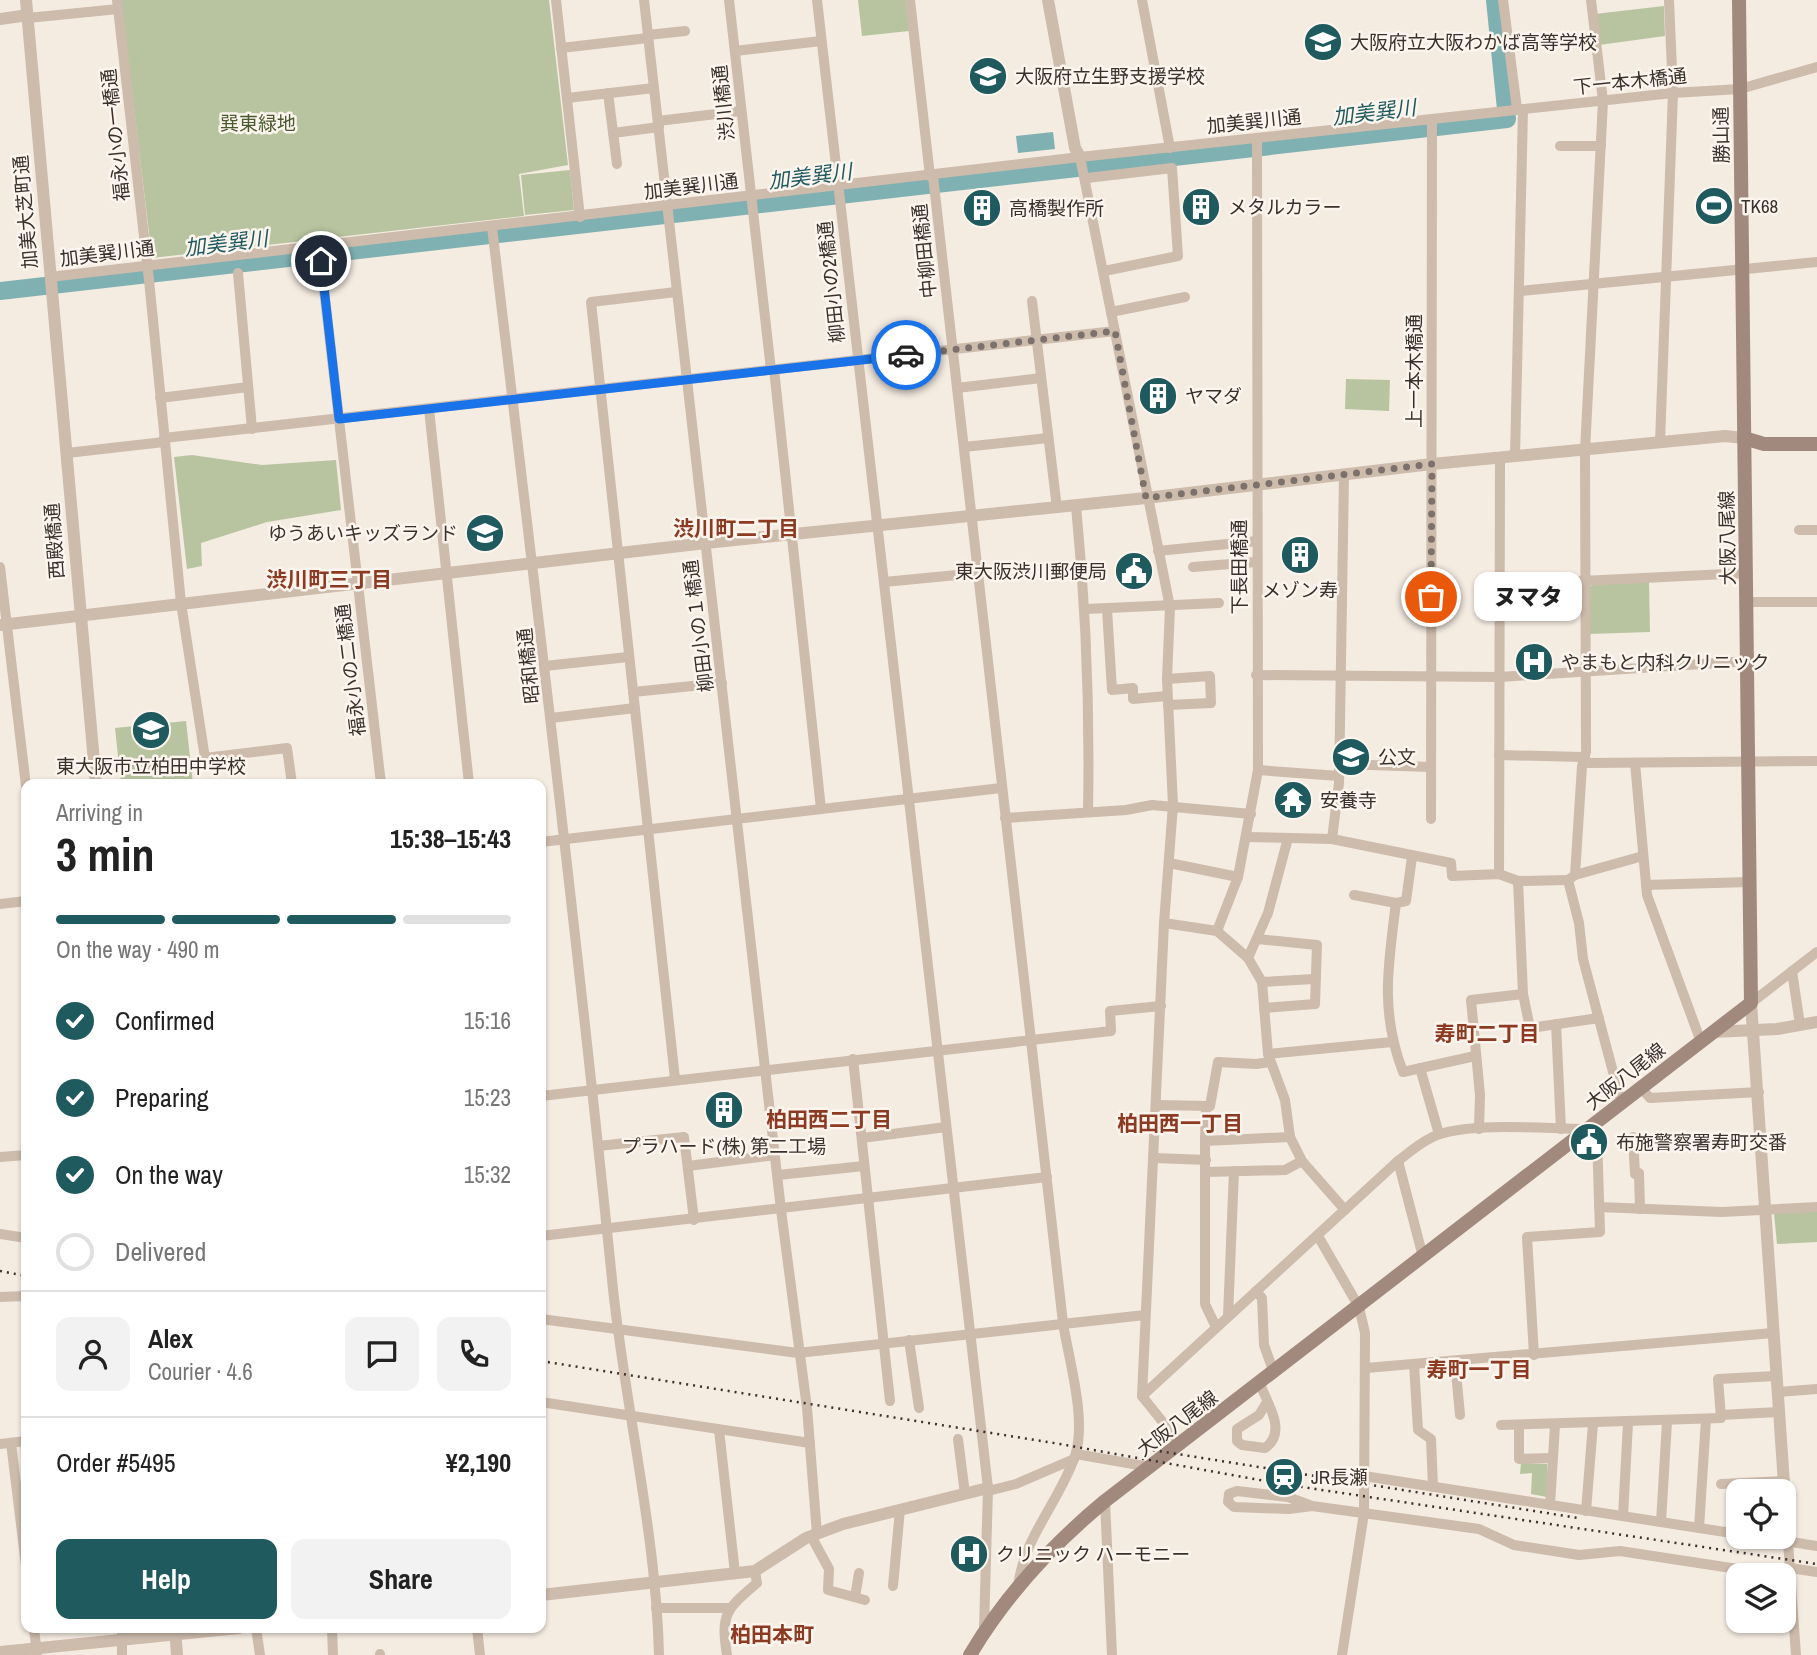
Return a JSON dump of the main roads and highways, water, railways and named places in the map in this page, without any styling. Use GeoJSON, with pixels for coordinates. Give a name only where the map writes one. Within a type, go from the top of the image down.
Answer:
{"type":"FeatureCollection","features":[{"type":"Feature","properties":{"kind":"main road","name":"勝山通"},"geometry":{"type":"LineString","coordinates":[[1739,0],[1742,269]]}},
{"type":"Feature","properties":{"kind":"main road","name":"大阪八尾線"},"geometry":{"type":"LineString","coordinates":[[970,1655],[984,1631],[1065,1534],[1751,1003],[1749,661],[1742,269]]}},
{"type":"Feature","properties":{"kind":"main road"},"geometry":{"type":"LineString","coordinates":[[1744,438],[1817,433]]}},
{"type":"Feature","properties":{"kind":"main road"},"geometry":{"type":"LineString","coordinates":[[1744,438],[1764,444],[1817,444]]}},
{"type":"Feature","properties":{"kind":"water"},"geometry":{"type":"Polygon","coordinates":[[[1053,132],[1055,149],[1018,153],[1016,136],[1053,132]]]}},
{"type":"Feature","properties":{"kind":"waterway","name":"加美巽川"},"geometry":{"type":"LineString","coordinates":[[0,291],[1507,119],[1495,0]]}},
{"type":"Feature","properties":{"kind":"railway"},"geometry":{"type":"LineString","coordinates":[[0,1271],[21,1275]]}},
{"type":"Feature","properties":{"kind":"railway"},"geometry":{"type":"LineString","coordinates":[[546,1362],[1060,1444],[1282,1484],[1817,1564]]}},
{"type":"Feature","properties":{"kind":"railway"},"geometry":{"type":"LineString","coordinates":[[1146,1449],[1578,1518]]}},
{"type":"Feature","properties":{"kind":"place","name":"大阪府立大阪わかば高等学校"},"geometry":{"type":"Point","coordinates":[1323,42]}},
{"type":"Feature","properties":{"kind":"place","name":"大阪府立生野支援学校"},"geometry":{"type":"Point","coordinates":[988,76]}},
{"type":"Feature","properties":{"kind":"place","name":"TK68"},"geometry":{"type":"Point","coordinates":[1714,206]}},
{"type":"Feature","properties":{"kind":"place","name":"メタルカラー"},"geometry":{"type":"Point","coordinates":[1201,207]}},
{"type":"Feature","properties":{"kind":"place","name":"高橋製作所"},"geometry":{"type":"Point","coordinates":[982,208]}},
{"type":"Feature","properties":{"kind":"place","name":"ヤマダ"},"geometry":{"type":"Point","coordinates":[1158,396]}},
{"type":"Feature","properties":{"kind":"place","name":"ゆうあいキッズランド"},"geometry":{"type":"Point","coordinates":[485,533]}},
{"type":"Feature","properties":{"kind":"place","name":"メゾン寿"},"geometry":{"type":"Point","coordinates":[1300,555]}},
{"type":"Feature","properties":{"kind":"place","name":"東大阪渋川郵便局"},"geometry":{"type":"Point","coordinates":[1134,571]}},
{"type":"Feature","properties":{"kind":"place","name":"ヌマタ"},"geometry":{"type":"Point","coordinates":[1431,597]}},
{"type":"Feature","properties":{"kind":"place","name":"やまもと内科クリニック"},"geometry":{"type":"Point","coordinates":[1534,662]}},
{"type":"Feature","properties":{"kind":"place","name":"東大阪市立柏田中学校"},"geometry":{"type":"Point","coordinates":[151,730]}},
{"type":"Feature","properties":{"kind":"place","name":"公文"},"geometry":{"type":"Point","coordinates":[1351,757]}},
{"type":"Feature","properties":{"kind":"place","name":"安養寺"},"geometry":{"type":"Point","coordinates":[1293,800]}},
{"type":"Feature","properties":{"kind":"place","name":"プラハード(株) 第二工場"},"geometry":{"type":"Point","coordinates":[724,1110]}},
{"type":"Feature","properties":{"kind":"place","name":"布施警察署寿町交番"},"geometry":{"type":"Point","coordinates":[1589,1142]}},
{"type":"Feature","properties":{"kind":"place","name":"JR長瀬"},"geometry":{"type":"Point","coordinates":[1284,1477]}},
{"type":"Feature","properties":{"kind":"place","name":"クリニック ハーモニー"},"geometry":{"type":"Point","coordinates":[969,1554]}},
{"type":"Feature","properties":{"kind":"district","name":"渋川町二丁目"},"geometry":{"type":"Point","coordinates":[736,528]}},
{"type":"Feature","properties":{"kind":"district","name":"渋川町三丁目"},"geometry":{"type":"Point","coordinates":[329,579]}},
{"type":"Feature","properties":{"kind":"district","name":"寿町二丁目"},"geometry":{"type":"Point","coordinates":[1487,1033]}},
{"type":"Feature","properties":{"kind":"district","name":"柏田西二丁目"},"geometry":{"type":"Point","coordinates":[829,1119]}},
{"type":"Feature","properties":{"kind":"district","name":"柏田西一丁目"},"geometry":{"type":"Point","coordinates":[1180,1123]}},
{"type":"Feature","properties":{"kind":"district","name":"寿町一丁目"},"geometry":{"type":"Point","coordinates":[1479,1369]}},
{"type":"Feature","properties":{"kind":"district","name":"柏田本町"},"geometry":{"type":"Point","coordinates":[772,1634]}},
{"type":"Feature","properties":{"kind":"park label","name":"巽東緑地"},"geometry":{"type":"Point","coordinates":[258,123]}}]}
